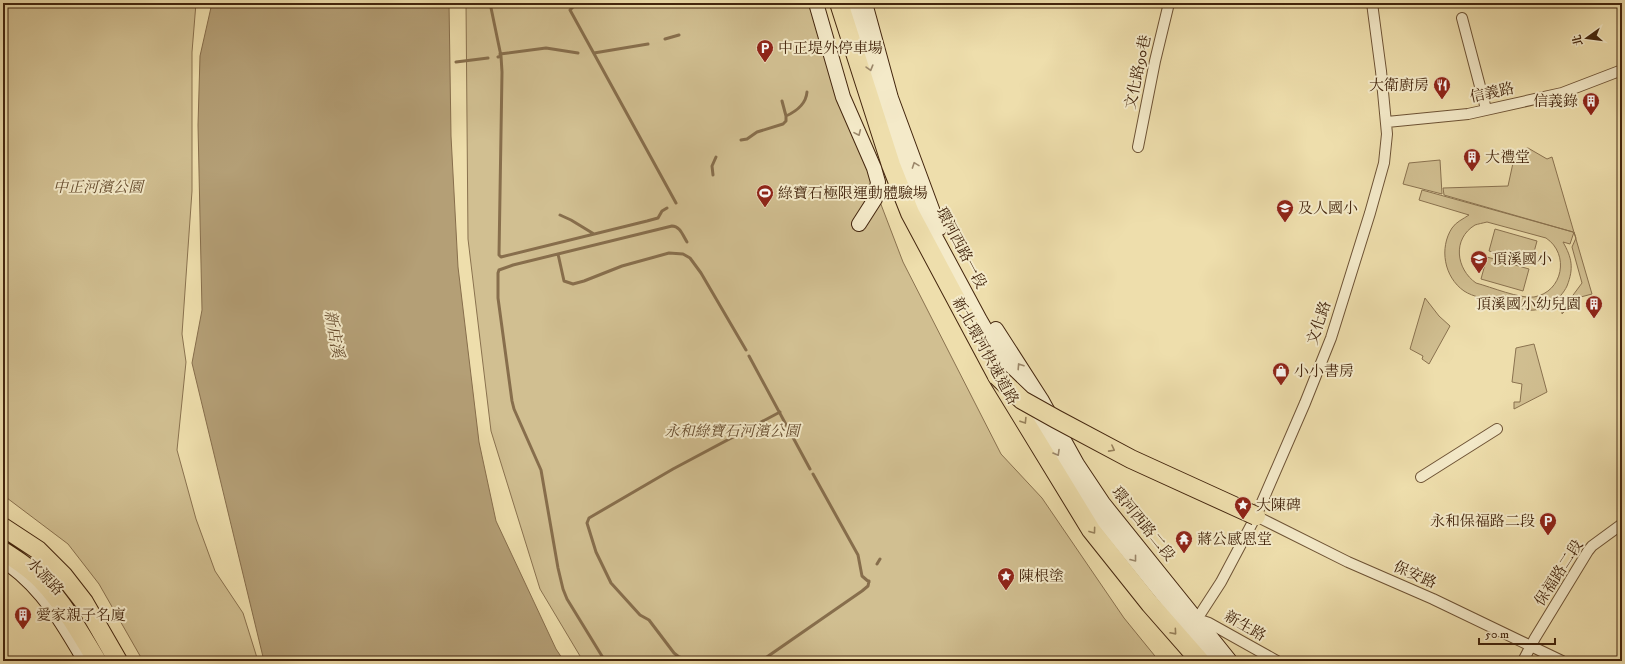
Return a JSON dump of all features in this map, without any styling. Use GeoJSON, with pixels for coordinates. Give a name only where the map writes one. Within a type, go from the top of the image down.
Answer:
{"type":"FeatureCollection","features":[{"type":"Feature","properties":{"kind":"highway"},"geometry":{"type":"LineString","coordinates":[[832,3],[867,118],[891,165]]}},
{"type":"Feature","properties":{"kind":"highway","name":"新北環河快速道路"},"geometry":{"type":"LineString","coordinates":[[839,3],[891,165],[910,213],[997,376],[1091,530],[1150,604],[1200,661]]}},
{"type":"Feature","properties":{"kind":"highway"},"geometry":{"type":"LineString","coordinates":[[997,376],[1022,400],[1056,419],[1131,459],[1256,516]]}},
{"type":"Feature","properties":{"kind":"highway"},"geometry":{"type":"LineString","coordinates":[[3,527],[38,550],[63,575],[84,602],[118,661]]}},
{"type":"Feature","properties":{"kind":"highway"},"geometry":{"type":"LineString","coordinates":[[3,541],[30,558],[53,580],[72,602],[106,661]]}},
{"type":"Feature","properties":{"kind":"highway"},"geometry":{"type":"LineString","coordinates":[[3,551],[25,566],[42,581],[56,597],[67,610],[97,661]]}},
{"type":"Feature","properties":{"kind":"main road"},"geometry":{"type":"LineString","coordinates":[[816,3],[843,97],[874,168],[878,182],[875,199],[859,224]]}},
{"type":"Feature","properties":{"kind":"main road","name":"環河西路一段"},"geometry":{"type":"LineString","coordinates":[[853,3],[877,92],[922,212],[980,320],[1036,403]]}},
{"type":"Feature","properties":{"kind":"main road","name":"環河西路一段"},"geometry":{"type":"LineString","coordinates":[[865,3],[891,98],[936,220],[1036,403]]}},
{"type":"Feature","properties":{"kind":"main road","name":"環河西路二段"},"geometry":{"type":"LineString","coordinates":[[1036,403],[1104,503],[1220,661]]}},
{"type":"Feature","properties":{"kind":"main road","name":"水源路"},"geometry":{"type":"LineString","coordinates":[[3,560],[20,572],[48,603],[61,620],[85,661]]}},
{"type":"Feature","properties":{"kind":"main road","name":"環河西路二段"},"geometry":{"type":"LineString","coordinates":[[1192,622],[1230,661]]}},
{"type":"Feature","properties":{"kind":"street","name":"文化路90巷"},"geometry":{"type":"LineString","coordinates":[[1138,147],[1155,61],[1169,3]]}},
{"type":"Feature","properties":{"kind":"street","name":"文化路"},"geometry":{"type":"LineString","coordinates":[[1192,622],[1221,582],[1256,516],[1305,403],[1336,322],[1360,247],[1384,163],[1387,134],[1387,122],[1372,3]]}},
{"type":"Feature","properties":{"kind":"street"},"geometry":{"type":"LineString","coordinates":[[1462,18],[1486,109]]}},
{"type":"Feature","properties":{"kind":"street","name":"信義路"},"geometry":{"type":"LineString","coordinates":[[1387,122],[1468,114],[1562,93],[1622,70]]}},
{"type":"Feature","properties":{"kind":"street"},"geometry":{"type":"LineString","coordinates":[[1421,477],[1497,429]]}},
{"type":"Feature","properties":{"kind":"street","name":"保安路"},"geometry":{"type":"LineString","coordinates":[[1256,516],[1348,562],[1433,599],[1562,661]]}},
{"type":"Feature","properties":{"kind":"street","name":"保福路二段"},"geometry":{"type":"LineString","coordinates":[[1523,661],[1588,551],[1622,524]]}},
{"type":"Feature","properties":{"kind":"street","name":"新生路"},"geometry":{"type":"LineString","coordinates":[[1192,622],[1209,623],[1277,661]]}},
{"type":"Feature","properties":{"kind":"green space","name":"中正河濱公園"},"geometry":{"type":"Polygon","coordinates":[[[3,3],[196,3],[192,52],[192,191],[182,334],[186,362],[177,450],[196,519],[215,571],[243,613],[258,661],[143,661],[99,584],[68,544],[3,495],[3,3]]]}},
{"type":"Feature","properties":{"kind":"green space","name":"永和綠寶石河濱公園"},"geometry":{"type":"Polygon","coordinates":[[[466,3],[821,3],[851,126],[903,262],[1001,454],[1042,498],[1124,618],[1159,661],[583,661],[540,589],[491,431],[468,239],[466,3]]]}},
{"type":"Feature","properties":{"kind":"green space"},"geometry":{"type":"Polygon","coordinates":[[[1528,148],[1547,159],[1552,157],[1574,232],[1570,244],[1563,242],[1571,263],[1571,274],[1567,286],[1561,296],[1551,304],[1540,309],[1528,310],[1513,307],[1468,293],[1457,285],[1448,270],[1445,253],[1446,244],[1452,228],[1469,215],[1419,200],[1422,190],[1573,232],[1444,195],[1443,188],[1508,186],[1513,163],[1510,152],[1528,148]],[[1487,222],[1475,225],[1468,231],[1463,238],[1459,254],[1464,270],[1476,283],[1513,295],[1534,297],[1544,294],[1551,288],[1557,280],[1560,272],[1558,253],[1554,245],[1546,238],[1487,222]]]}},
{"type":"Feature","properties":{"kind":"green space"},"geometry":{"type":"Polygon","coordinates":[[[1440,160],[1442,194],[1403,184],[1409,163],[1440,160]]]}},
{"type":"Feature","properties":{"kind":"green space"},"geometry":{"type":"Polygon","coordinates":[[[1495,229],[1537,241],[1531,263],[1489,251],[1495,229]]]}},
{"type":"Feature","properties":{"kind":"green space"},"geometry":{"type":"Polygon","coordinates":[[[1576,238],[1592,294],[1577,298],[1562,314],[1562,310],[1582,283],[1572,247],[1576,238]]]}},
{"type":"Feature","properties":{"kind":"green space"},"geometry":{"type":"Polygon","coordinates":[[[1487,257],[1529,269],[1523,291],[1481,279],[1487,257]]]}},
{"type":"Feature","properties":{"kind":"green space"},"geometry":{"type":"Polygon","coordinates":[[[1425,298],[1439,316],[1450,326],[1429,364],[1422,359],[1423,356],[1410,349],[1425,298]]]}},
{"type":"Feature","properties":{"kind":"green space"},"geometry":{"type":"Polygon","coordinates":[[[1534,344],[1547,392],[1514,409],[1514,402],[1520,402],[1522,384],[1512,382],[1516,348],[1534,344]]]}},
{"type":"Feature","properties":{"kind":"water","name":"新店溪"},"geometry":{"type":"Polygon","coordinates":[[[212,3],[449,3],[451,136],[458,267],[479,442],[496,521],[556,649],[564,661],[264,661],[192,363],[202,310],[198,125],[200,56],[212,3]]]}},
{"type":"Feature","properties":{"kind":"waterway"},"geometry":{"type":"LineString","coordinates":[[490,3],[501,56],[498,57]]}},
{"type":"Feature","properties":{"kind":"waterway"},"geometry":{"type":"LineString","coordinates":[[577,3],[570,10],[676,203]]}},
{"type":"Feature","properties":{"kind":"waterway"},"geometry":{"type":"LineString","coordinates":[[665,39],[679,35]]}},
{"type":"Feature","properties":{"kind":"waterway"},"geometry":{"type":"LineString","coordinates":[[594,53],[648,44]]}},
{"type":"Feature","properties":{"kind":"waterway"},"geometry":{"type":"LineString","coordinates":[[500,54],[546,48],[578,53]]}},
{"type":"Feature","properties":{"kind":"waterway"},"geometry":{"type":"LineString","coordinates":[[501,56],[499,255],[501,257],[658,218],[662,211],[667,208]]}},
{"type":"Feature","properties":{"kind":"waterway"},"geometry":{"type":"LineString","coordinates":[[456,62],[488,58]]}},
{"type":"Feature","properties":{"kind":"waterway"},"geometry":{"type":"LineString","coordinates":[[786,116],[794,112],[803,104],[807,92]]}},
{"type":"Feature","properties":{"kind":"waterway"},"geometry":{"type":"LineString","coordinates":[[741,140],[747,139],[757,132],[783,124],[786,121],[786,116],[782,101]]}},
{"type":"Feature","properties":{"kind":"waterway"},"geometry":{"type":"LineString","coordinates":[[713,175],[712,166],[716,157]]}},
{"type":"Feature","properties":{"kind":"waterway"},"geometry":{"type":"LineString","coordinates":[[560,215],[594,234]]}},
{"type":"Feature","properties":{"kind":"waterway"},"geometry":{"type":"LineString","coordinates":[[605,661],[567,599],[563,589],[541,470],[514,409],[512,401],[498,298],[498,273],[499,270],[513,265],[672,226],[679,229],[687,242]]}},
{"type":"Feature","properties":{"kind":"waterway"},"geometry":{"type":"LineString","coordinates":[[558,254],[564,281],[573,284],[622,266],[669,253],[683,254],[690,258],[701,273],[746,350]]}},
{"type":"Feature","properties":{"kind":"waterway"},"geometry":{"type":"LineString","coordinates":[[749,356],[810,469]]}},
{"type":"Feature","properties":{"kind":"waterway"},"geometry":{"type":"LineString","coordinates":[[695,661],[679,657],[674,653],[649,620],[640,615],[611,583],[596,552],[587,523],[589,518],[673,469],[780,412]]}},
{"type":"Feature","properties":{"kind":"waterway"},"geometry":{"type":"LineString","coordinates":[[813,474],[858,555],[862,576],[869,582]]}},
{"type":"Feature","properties":{"kind":"waterway"},"geometry":{"type":"LineString","coordinates":[[877,564],[880,559]]}},
{"type":"Feature","properties":{"kind":"waterway"},"geometry":{"type":"LineString","coordinates":[[761,661],[862,591],[868,586],[869,581]]}},
{"type":"Feature","properties":{"kind":"place","name":"中正堤外停車場"},"geometry":{"type":"Point","coordinates":[765,63]}},
{"type":"Feature","properties":{"kind":"place","name":"大衛廚房"},"geometry":{"type":"Point","coordinates":[1442,100]}},
{"type":"Feature","properties":{"kind":"place","name":"信義錄"},"geometry":{"type":"Point","coordinates":[1591,116]}},
{"type":"Feature","properties":{"kind":"place","name":"大禮堂"},"geometry":{"type":"Point","coordinates":[1472,172]}},
{"type":"Feature","properties":{"kind":"place","name":"綠寶石極限運動體驗場"},"geometry":{"type":"Point","coordinates":[765,208]}},
{"type":"Feature","properties":{"kind":"place","name":"及人國小"},"geometry":{"type":"Point","coordinates":[1285,223]}},
{"type":"Feature","properties":{"kind":"place","name":"頂溪國小"},"geometry":{"type":"Point","coordinates":[1479,274]}},
{"type":"Feature","properties":{"kind":"place","name":"頂溪國小幼兒園"},"geometry":{"type":"Point","coordinates":[1594,319]}},
{"type":"Feature","properties":{"kind":"place","name":"小小書房"},"geometry":{"type":"Point","coordinates":[1281,386]}},
{"type":"Feature","properties":{"kind":"place","name":"大陳碑"},"geometry":{"type":"Point","coordinates":[1243,520]}},
{"type":"Feature","properties":{"kind":"place","name":"永和保福路二段"},"geometry":{"type":"Point","coordinates":[1548,536]}},
{"type":"Feature","properties":{"kind":"place","name":"蔣公感恩堂"},"geometry":{"type":"Point","coordinates":[1184,554]}},
{"type":"Feature","properties":{"kind":"place","name":"陳根塗"},"geometry":{"type":"Point","coordinates":[1006,591]}},
{"type":"Feature","properties":{"kind":"place","name":"愛家親子名廈"},"geometry":{"type":"Point","coordinates":[23,630]}}]}
